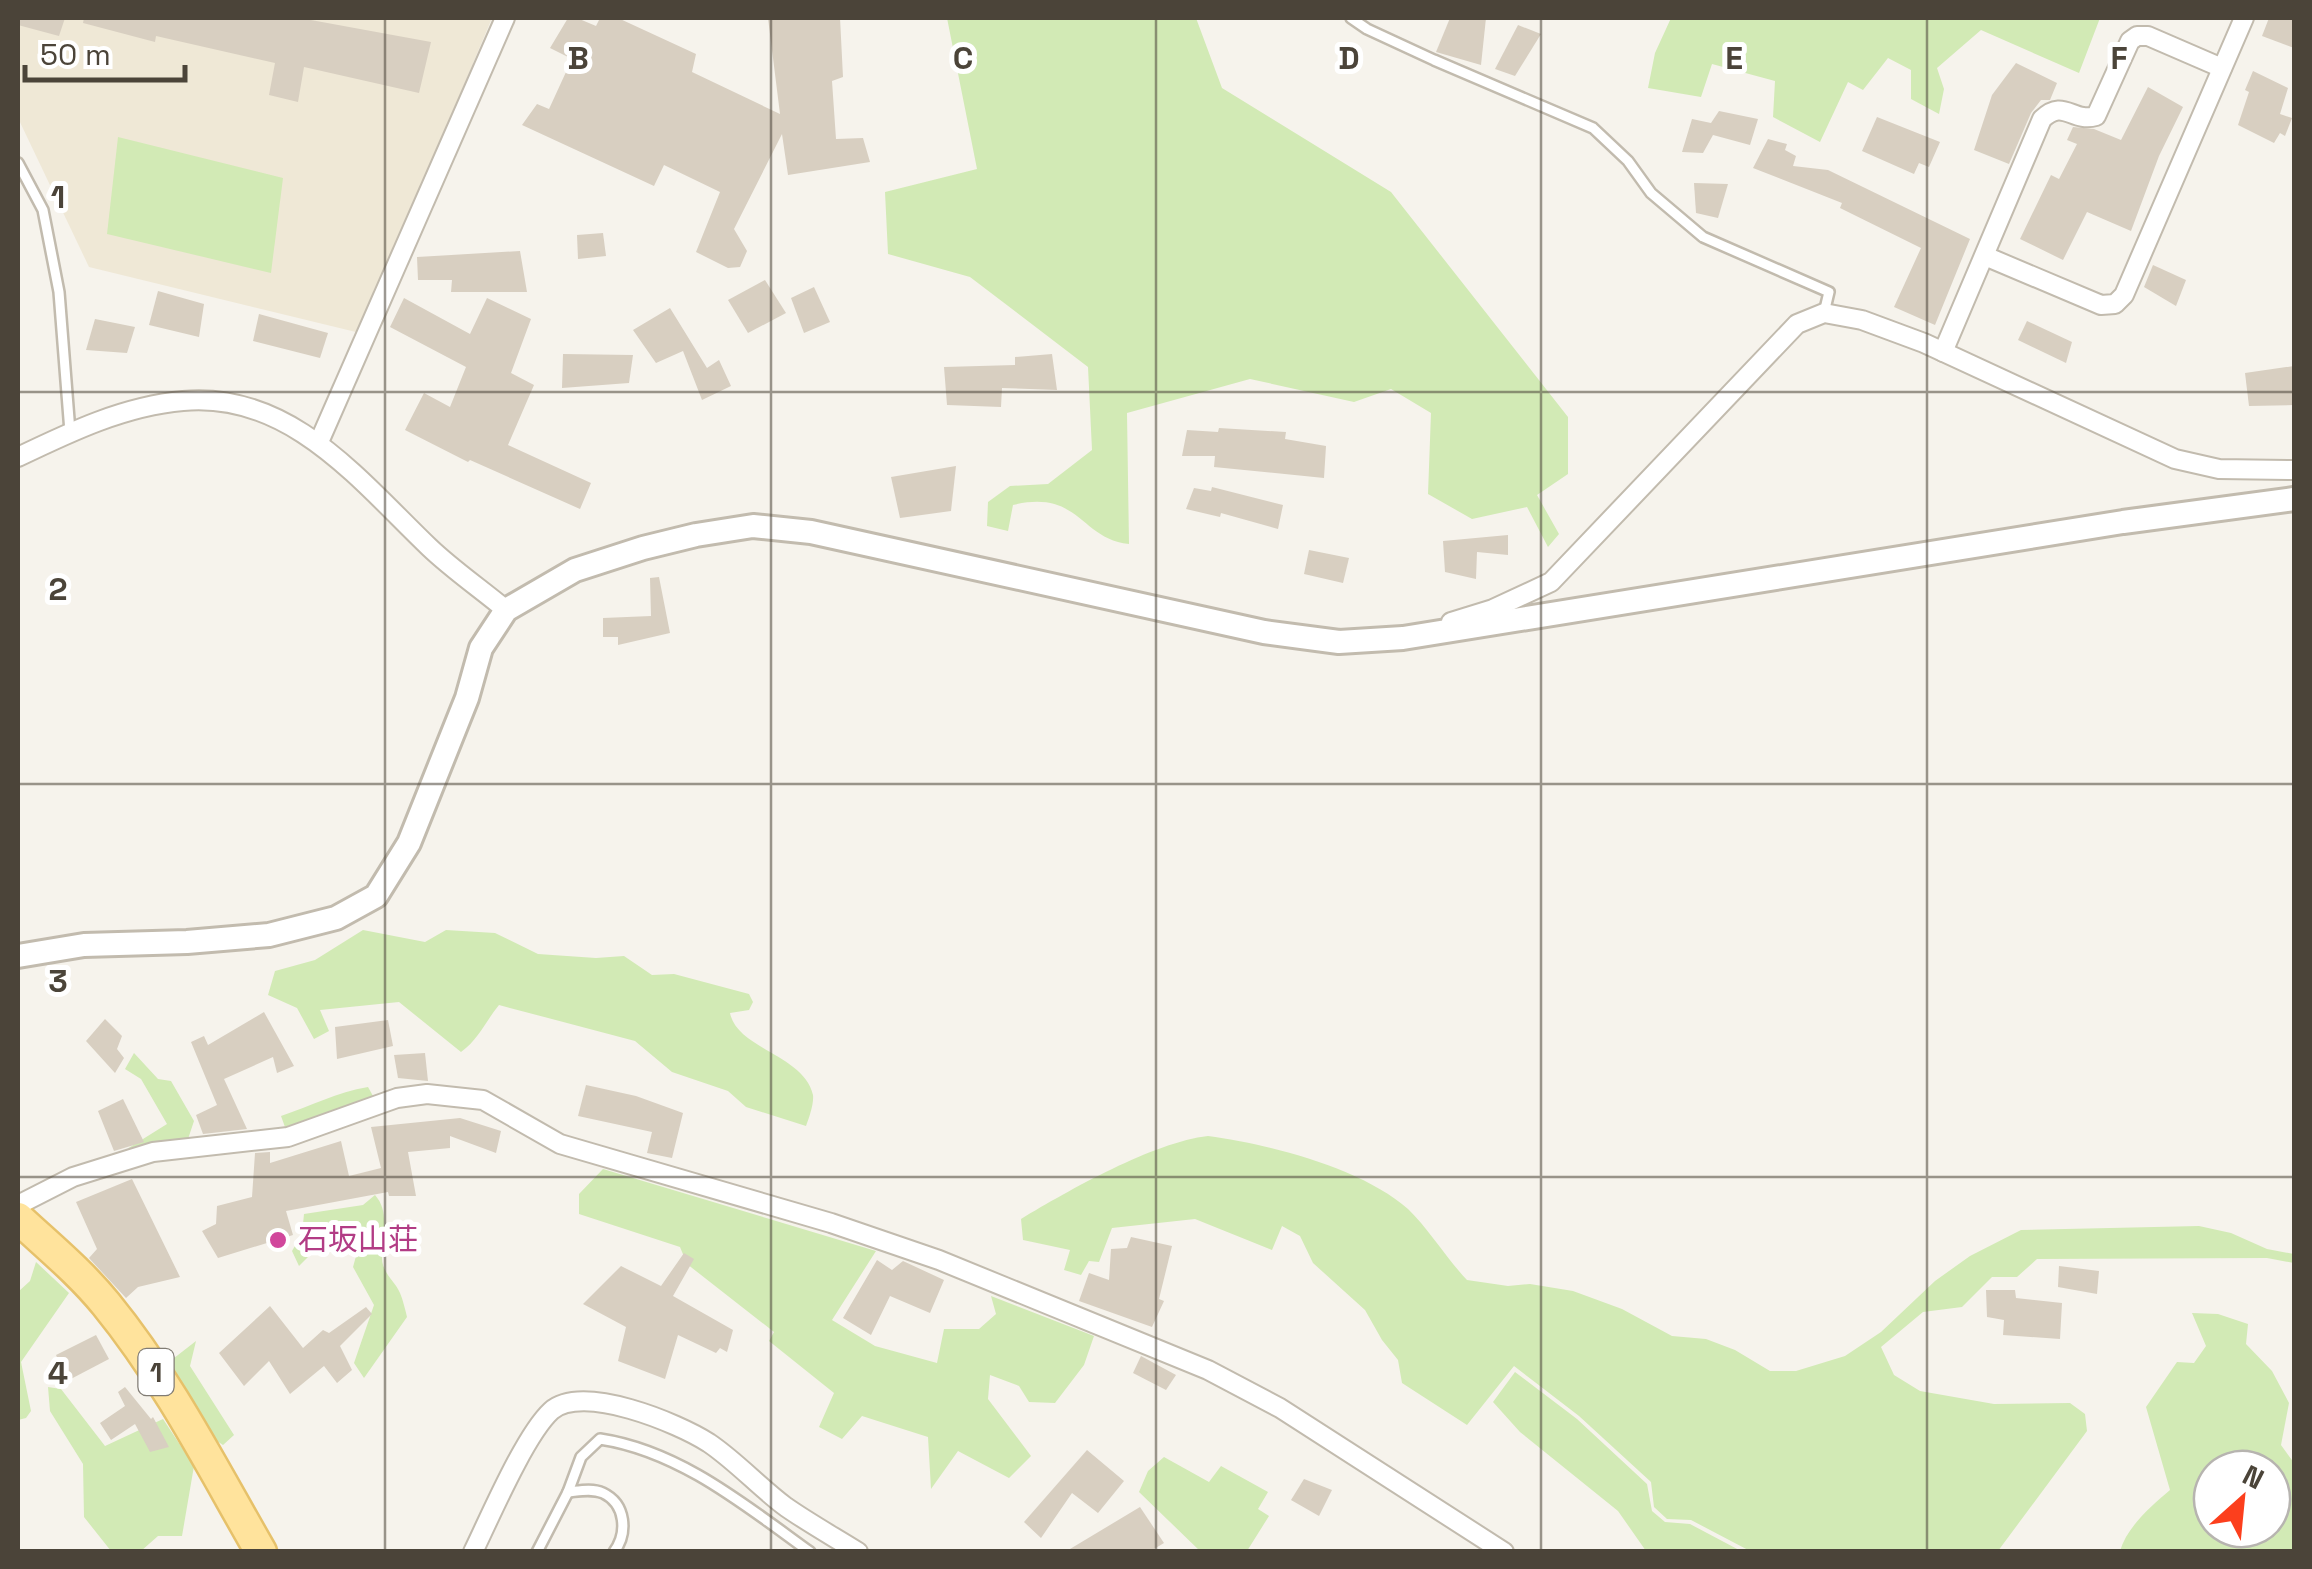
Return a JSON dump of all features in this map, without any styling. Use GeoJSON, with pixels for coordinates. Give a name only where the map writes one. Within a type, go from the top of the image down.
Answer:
{"type":"FeatureCollection","features":[{"type":"Feature","properties":{"kind":"main road","name":"1"},"geometry":{"type":"LineString","coordinates":[[18,1218],[103,1300],[137,1344],[171,1394],[261,1552]]}},
{"type":"Feature","properties":{"kind":"street"},"geometry":{"type":"LineString","coordinates":[[319,442],[505,18]]}},
{"type":"Feature","properties":{"kind":"street"},"geometry":{"type":"LineString","coordinates":[[1985,256],[2101,305],[2115,304],[2124,295],[2244,18]]}},
{"type":"Feature","properties":{"kind":"street"},"geometry":{"type":"LineString","coordinates":[[1943,352],[2042,119],[2051,110],[2061,109],[2085,119],[2096,116],[2130,41],[2137,36],[2148,36],[2222,68]]}},
{"type":"Feature","properties":{"kind":"street"},"geometry":{"type":"LineString","coordinates":[[1403,638],[1493,608],[1551,582],[1797,324],[1824,314],[1862,320],[1943,352],[2175,459],[2218,468],[2294,470]]}},
{"type":"Feature","properties":{"kind":"street"},"geometry":{"type":"LineString","coordinates":[[18,458],[102,419],[181,401],[214,401],[245,407],[276,418],[319,442],[434,552],[506,610]]}},
{"type":"Feature","properties":{"kind":"street"},"geometry":{"type":"LineString","coordinates":[[18,956],[84,945],[269,935],[336,918],[376,896],[409,843],[467,698],[481,648],[506,610],[576,570],[678,539],[753,526],[810,532],[1264,632],[1339,642],[1403,638],[2123,522],[2294,499]]}},
{"type":"Feature","properties":{"kind":"street"},"geometry":{"type":"LineString","coordinates":[[18,1205],[73,1177],[153,1152],[288,1137],[397,1098],[427,1094],[483,1100],[560,1144],[831,1223],[939,1260],[1208,1370],[1280,1408],[1504,1552]]}},
{"type":"Feature","properties":{"kind":"street"},"geometry":{"type":"LineString","coordinates":[[472,1552],[534,1434],[550,1412],[564,1402],[584,1400],[646,1416],[706,1441],[786,1506],[858,1552]]}},
{"type":"Feature","properties":{"kind":"lane"},"geometry":{"type":"LineString","coordinates":[[1352,18],[1434,60],[1593,128],[1628,161],[1651,193],[1702,237],[1829,292],[1824,314]]}},
{"type":"Feature","properties":{"kind":"lane"},"geometry":{"type":"LineString","coordinates":[[18,164],[42,210],[59,292],[70,432]]}},
{"type":"Feature","properties":{"kind":"lane"},"geometry":{"type":"LineString","coordinates":[[537,1552],[581,1457],[600,1438],[626,1442],[699,1475],[810,1552]]}},
{"type":"Feature","properties":{"kind":"lane"},"geometry":{"type":"LineString","coordinates":[[568,1492],[588,1490],[606,1494],[624,1520],[625,1532],[614,1552]]}},
{"type":"Feature","properties":{"kind":"shaded area"},"geometry":{"type":"Polygon","coordinates":[[[18,18],[492,18],[360,333],[89,267],[18,118],[18,18]]]}},
{"type":"Feature","properties":{"kind":"green space"},"geometry":{"type":"Polygon","coordinates":[[[947,18],[1196,18],[1222,88],[1391,192],[1568,417],[1568,474],[1537,495],[1559,534],[1548,547],[1527,507],[1472,519],[1428,494],[1431,413],[1391,389],[1354,402],[1250,379],[1127,413],[1129,544],[1100,534],[1066,509],[1052,504],[1013,505],[1008,531],[987,526],[988,502],[1010,486],[1048,484],[1092,450],[1088,367],[970,277],[888,254],[885,192],[977,169],[947,18]]]}},
{"type":"Feature","properties":{"kind":"green space"},"geometry":{"type":"Polygon","coordinates":[[[1671,18],[2100,18],[2079,73],[1981,30],[1937,68],[1944,89],[1939,114],[1911,99],[1911,70],[1888,58],[1863,90],[1848,82],[1820,142],[1773,117],[1775,81],[1712,64],[1701,97],[1648,88],[1655,53],[1671,18]]]}},
{"type":"Feature","properties":{"kind":"green space"},"geometry":{"type":"Polygon","coordinates":[[[118,137],[283,178],[271,273],[107,234],[118,137]]]}},
{"type":"Feature","properties":{"kind":"green space"},"geometry":{"type":"Polygon","coordinates":[[[363,930],[425,942],[446,930],[495,933],[538,954],[624,956],[652,975],[674,974],[749,994],[753,1002],[749,1010],[730,1013],[735,1025],[807,1081],[813,1099],[806,1126],[746,1107],[728,1091],[672,1072],[635,1041],[499,1005],[461,1052],[399,1002],[320,1010],[329,1031],[314,1039],[297,1008],[268,995],[275,971],[315,960],[363,930]]]}},
{"type":"Feature","properties":{"kind":"green space"},"geometry":{"type":"Polygon","coordinates":[[[134,1053],[158,1079],[171,1081],[194,1121],[188,1139],[151,1142],[127,1149],[167,1124],[141,1079],[125,1069],[134,1053]]]}},
{"type":"Feature","properties":{"kind":"green space"},"geometry":{"type":"Polygon","coordinates":[[[368,1087],[373,1096],[285,1127],[281,1116],[368,1087]]]}},
{"type":"Feature","properties":{"kind":"green space"},"geometry":{"type":"Polygon","coordinates":[[[1208,1136],[1286,1152],[1366,1181],[1408,1209],[1467,1280],[1573,1291],[1622,1309],[1672,1336],[1706,1339],[1735,1350],[1770,1371],[1796,1371],[1845,1356],[1881,1332],[1935,1281],[1970,1256],[2021,1230],[2199,1226],[2294,1254],[2294,1263],[2267,1258],[2037,1259],[2017,1277],[1992,1277],[1962,1307],[1923,1312],[1881,1347],[1894,1375],[1920,1391],[1994,1404],[2070,1403],[2085,1414],[2087,1431],[1998,1551],[1750,1551],[1691,1520],[1667,1519],[1654,1507],[1651,1482],[1579,1416],[1514,1366],[1467,1425],[1402,1383],[1398,1360],[1365,1310],[1313,1263],[1300,1236],[1282,1226],[1272,1250],[1195,1219],[1112,1228],[1099,1262],[1089,1261],[1081,1275],[1064,1270],[1070,1250],[1023,1240],[1021,1219],[1063,1195],[1138,1157],[1208,1136]]]}},
{"type":"Feature","properties":{"kind":"green space"},"geometry":{"type":"Polygon","coordinates":[[[603,1169],[876,1251],[832,1320],[875,1346],[937,1363],[944,1329],[979,1329],[996,1314],[991,1296],[1094,1336],[1084,1365],[1055,1403],[1029,1402],[1019,1386],[990,1375],[988,1399],[1031,1456],[1009,1478],[958,1451],[931,1489],[928,1437],[862,1416],[842,1439],[819,1427],[834,1393],[769,1341],[774,1332],[687,1264],[680,1247],[579,1214],[579,1194],[603,1169]]]}},
{"type":"Feature","properties":{"kind":"green space"},"geometry":{"type":"Polygon","coordinates":[[[375,1195],[384,1217],[383,1263],[400,1293],[407,1317],[364,1378],[354,1363],[374,1305],[353,1267],[361,1238],[338,1227],[299,1266],[292,1251],[302,1234],[304,1214],[363,1205],[375,1195]]]}},
{"type":"Feature","properties":{"kind":"green space"},"geometry":{"type":"Polygon","coordinates":[[[36,1262],[69,1293],[21,1362],[31,1411],[18,1420],[18,1292],[30,1281],[36,1262]]]}},
{"type":"Feature","properties":{"kind":"green space"},"geometry":{"type":"Polygon","coordinates":[[[2192,1313],[2218,1314],[2248,1324],[2246,1344],[2272,1371],[2289,1403],[2281,1445],[2284,1449],[2192,1449],[2192,1549],[2292,1549],[2292,1460],[2294,1551],[2120,1551],[2134,1525],[2170,1490],[2146,1407],[2177,1362],[2194,1363],[2206,1346],[2192,1313]]]}},
{"type":"Feature","properties":{"kind":"green space"},"geometry":{"type":"Polygon","coordinates":[[[196,1341],[190,1366],[234,1435],[223,1445],[214,1439],[169,1362],[196,1341]]]}},
{"type":"Feature","properties":{"kind":"green space"},"geometry":{"type":"Polygon","coordinates":[[[1515,1372],[1577,1419],[1647,1484],[1652,1511],[1665,1522],[1690,1524],[1741,1551],[1646,1551],[1618,1511],[1520,1432],[1493,1402],[1515,1372]]]}},
{"type":"Feature","properties":{"kind":"green space"},"geometry":{"type":"Polygon","coordinates":[[[48,1387],[61,1389],[105,1446],[163,1419],[194,1466],[182,1536],[158,1536],[141,1551],[111,1551],[84,1517],[83,1464],[50,1411],[48,1387]]]}},
{"type":"Feature","properties":{"kind":"green space"},"geometry":{"type":"Polygon","coordinates":[[[1164,1457],[1209,1482],[1221,1466],[1268,1492],[1258,1509],[1269,1516],[1247,1551],[1200,1551],[1139,1492],[1148,1471],[1164,1457]]]}},
{"type":"Feature","properties":{"kind":"building"},"geometry":{"type":"Polygon","coordinates":[[[18,18],[65,18],[59,36],[18,25],[18,18]]]}},
{"type":"Feature","properties":{"kind":"building"},"geometry":{"type":"Polygon","coordinates":[[[84,18],[300,18],[431,42],[419,93],[304,67],[298,102],[269,95],[275,63],[156,36],[155,42],[83,23],[84,18]]]}},
{"type":"Feature","properties":{"kind":"building"},"geometry":{"type":"Polygon","coordinates":[[[568,18],[596,26],[600,18],[618,18],[696,54],[692,72],[780,114],[768,18],[840,18],[843,77],[832,81],[836,139],[863,138],[870,162],[788,175],[782,134],[734,229],[747,251],[740,267],[728,268],[696,252],[720,192],[664,165],[654,186],[522,125],[537,104],[549,109],[572,59],[550,48],[568,18]]]}},
{"type":"Feature","properties":{"kind":"building"},"geometry":{"type":"Polygon","coordinates":[[[1450,18],[1486,18],[1481,65],[1436,52],[1450,18]]]}},
{"type":"Feature","properties":{"kind":"building"},"geometry":{"type":"Polygon","coordinates":[[[2269,18],[2294,18],[2294,48],[2262,36],[2269,18]]]}},
{"type":"Feature","properties":{"kind":"building"},"geometry":{"type":"Polygon","coordinates":[[[1518,25],[1541,34],[1515,76],[1495,69],[1518,25]]]}},
{"type":"Feature","properties":{"kind":"building"},"geometry":{"type":"Polygon","coordinates":[[[2016,63],[2057,83],[2050,100],[2041,100],[2031,113],[2009,164],[1974,150],[1992,95],[2016,63]]]}},
{"type":"Feature","properties":{"kind":"building"},"geometry":{"type":"Polygon","coordinates":[[[2253,71],[2288,88],[2280,114],[2292,118],[2285,136],[2280,133],[2274,143],[2238,125],[2253,71]]]}},
{"type":"Feature","properties":{"kind":"building"},"geometry":{"type":"Polygon","coordinates":[[[2148,87],[2183,107],[2159,156],[2131,231],[2087,212],[2063,260],[2020,239],[2051,175],[2059,179],[2077,144],[2067,140],[2073,127],[2094,129],[2121,140],[2148,87]]]}},
{"type":"Feature","properties":{"kind":"building"},"geometry":{"type":"Polygon","coordinates":[[[1719,111],[1758,119],[1750,145],[1713,135],[1703,153],[1682,152],[1692,119],[1711,123],[1719,111]]]}},
{"type":"Feature","properties":{"kind":"building"},"geometry":{"type":"Polygon","coordinates":[[[1877,117],[1940,142],[1929,167],[1919,163],[1914,174],[1862,151],[1877,117]]]}},
{"type":"Feature","properties":{"kind":"building"},"geometry":{"type":"Polygon","coordinates":[[[1768,139],[1787,144],[1785,150],[1796,156],[1793,166],[1828,170],[1970,239],[1935,325],[1894,307],[1921,248],[1840,208],[1842,203],[1753,168],[1768,139]]]}},
{"type":"Feature","properties":{"kind":"building"},"geometry":{"type":"Polygon","coordinates":[[[1694,183],[1728,184],[1718,218],[1696,213],[1694,183]]]}},
{"type":"Feature","properties":{"kind":"building"},"geometry":{"type":"Polygon","coordinates":[[[603,233],[606,256],[578,259],[577,235],[603,233]]]}},
{"type":"Feature","properties":{"kind":"building"},"geometry":{"type":"Polygon","coordinates":[[[520,251],[527,292],[451,292],[452,280],[418,280],[417,257],[520,251]]]}},
{"type":"Feature","properties":{"kind":"building"},"geometry":{"type":"Polygon","coordinates":[[[2153,265],[2186,280],[2176,306],[2144,287],[2153,265]]]}},
{"type":"Feature","properties":{"kind":"building"},"geometry":{"type":"Polygon","coordinates":[[[765,280],[786,313],[748,333],[728,300],[765,280]]]}},
{"type":"Feature","properties":{"kind":"building"},"geometry":{"type":"Polygon","coordinates":[[[814,287],[830,322],[804,333],[791,298],[814,287]]]}},
{"type":"Feature","properties":{"kind":"building"},"geometry":{"type":"Polygon","coordinates":[[[158,291],[204,304],[199,337],[149,325],[158,291]]]}},
{"type":"Feature","properties":{"kind":"building"},"geometry":{"type":"Polygon","coordinates":[[[404,298],[470,334],[487,298],[531,319],[511,373],[534,385],[508,445],[591,483],[580,509],[468,462],[405,430],[424,393],[450,407],[466,367],[390,327],[404,298]]]}},
{"type":"Feature","properties":{"kind":"building"},"geometry":{"type":"Polygon","coordinates":[[[670,308],[707,368],[719,360],[731,386],[702,400],[683,351],[656,363],[633,330],[670,308]]]}},
{"type":"Feature","properties":{"kind":"building"},"geometry":{"type":"Polygon","coordinates":[[[259,314],[328,333],[320,358],[253,341],[259,314]]]}},
{"type":"Feature","properties":{"kind":"building"},"geometry":{"type":"Polygon","coordinates":[[[95,319],[135,327],[127,353],[86,350],[95,319]]]}},
{"type":"Feature","properties":{"kind":"building"},"geometry":{"type":"Polygon","coordinates":[[[2027,321],[2072,342],[2066,363],[2018,340],[2027,321]]]}},
{"type":"Feature","properties":{"kind":"building"},"geometry":{"type":"Polygon","coordinates":[[[563,354],[633,355],[629,383],[562,388],[563,354]]]}},
{"type":"Feature","properties":{"kind":"building"},"geometry":{"type":"Polygon","coordinates":[[[1052,354],[1057,390],[1002,388],[1001,407],[947,405],[944,367],[1015,365],[1015,357],[1052,354]]]}},
{"type":"Feature","properties":{"kind":"building"},"geometry":{"type":"Polygon","coordinates":[[[2294,366],[2294,405],[2249,406],[2245,373],[2294,366]]]}},
{"type":"Feature","properties":{"kind":"building"},"geometry":{"type":"Polygon","coordinates":[[[1219,428],[1286,432],[1285,439],[1326,446],[1324,478],[1214,467],[1215,456],[1182,456],[1187,430],[1218,432],[1219,428]]]}},
{"type":"Feature","properties":{"kind":"building"},"geometry":{"type":"Polygon","coordinates":[[[956,466],[951,511],[900,518],[891,477],[956,466]]]}},
{"type":"Feature","properties":{"kind":"building"},"geometry":{"type":"Polygon","coordinates":[[[1212,487],[1283,505],[1278,529],[1221,513],[1220,517],[1186,509],[1194,488],[1211,491],[1212,487]]]}},
{"type":"Feature","properties":{"kind":"building"},"geometry":{"type":"Polygon","coordinates":[[[1508,535],[1508,555],[1477,552],[1476,579],[1445,572],[1443,541],[1508,535]]]}},
{"type":"Feature","properties":{"kind":"building"},"geometry":{"type":"Polygon","coordinates":[[[1309,550],[1349,558],[1343,583],[1304,574],[1309,550]]]}},
{"type":"Feature","properties":{"kind":"building"},"geometry":{"type":"Polygon","coordinates":[[[659,577],[670,633],[618,645],[618,637],[603,637],[603,618],[651,616],[650,578],[659,577]]]}},
{"type":"Feature","properties":{"kind":"building"},"geometry":{"type":"Polygon","coordinates":[[[264,1012],[294,1066],[277,1073],[273,1057],[224,1079],[247,1129],[203,1134],[196,1115],[217,1105],[191,1042],[204,1036],[208,1045],[264,1012]]]}},
{"type":"Feature","properties":{"kind":"building"},"geometry":{"type":"Polygon","coordinates":[[[105,1019],[122,1036],[117,1049],[124,1058],[115,1073],[86,1041],[105,1019]]]}},
{"type":"Feature","properties":{"kind":"building"},"geometry":{"type":"Polygon","coordinates":[[[388,1020],[393,1046],[337,1059],[335,1027],[388,1020]]]}},
{"type":"Feature","properties":{"kind":"building"},"geometry":{"type":"Polygon","coordinates":[[[425,1053],[428,1081],[398,1078],[394,1055],[425,1053]]]}},
{"type":"Feature","properties":{"kind":"building"},"geometry":{"type":"Polygon","coordinates":[[[586,1085],[636,1096],[683,1113],[672,1158],[647,1153],[652,1132],[578,1116],[586,1085]]]}},
{"type":"Feature","properties":{"kind":"building"},"geometry":{"type":"Polygon","coordinates":[[[123,1099],[144,1142],[114,1151],[98,1111],[123,1099]]]}},
{"type":"Feature","properties":{"kind":"building"},"geometry":{"type":"Polygon","coordinates":[[[460,1118],[501,1131],[496,1153],[450,1136],[450,1148],[408,1152],[416,1196],[389,1196],[388,1192],[286,1211],[293,1235],[218,1258],[202,1231],[216,1224],[217,1206],[252,1197],[255,1153],[270,1152],[270,1163],[341,1141],[349,1176],[381,1168],[371,1127],[460,1118]]]}},
{"type":"Feature","properties":{"kind":"building"},"geometry":{"type":"Polygon","coordinates":[[[132,1179],[180,1277],[138,1287],[126,1298],[89,1258],[97,1249],[76,1202],[132,1179]]]}},
{"type":"Feature","properties":{"kind":"building"},"geometry":{"type":"Polygon","coordinates":[[[1131,1237],[1172,1246],[1159,1299],[1164,1301],[1152,1327],[1079,1301],[1089,1273],[1109,1280],[1111,1249],[1127,1248],[1131,1237]]]}},
{"type":"Feature","properties":{"kind":"building"},"geometry":{"type":"Polygon","coordinates":[[[684,1253],[694,1259],[673,1296],[733,1330],[727,1352],[720,1348],[716,1353],[678,1335],[665,1379],[618,1361],[626,1327],[583,1304],[621,1266],[661,1286],[684,1253]]]}},
{"type":"Feature","properties":{"kind":"building"},"geometry":{"type":"Polygon","coordinates":[[[877,1260],[892,1270],[903,1261],[944,1280],[930,1313],[890,1296],[871,1335],[843,1318],[877,1260]]]}},
{"type":"Feature","properties":{"kind":"building"},"geometry":{"type":"Polygon","coordinates":[[[2059,1266],[2099,1271],[2097,1294],[2058,1287],[2059,1266]]]}},
{"type":"Feature","properties":{"kind":"building"},"geometry":{"type":"Polygon","coordinates":[[[1986,1290],[2015,1290],[2016,1298],[2062,1303],[2060,1339],[2003,1335],[2004,1320],[1987,1317],[1986,1290]]]}},
{"type":"Feature","properties":{"kind":"building"},"geometry":{"type":"Polygon","coordinates":[[[270,1306],[303,1348],[323,1330],[329,1333],[366,1307],[372,1314],[340,1346],[352,1370],[337,1383],[324,1366],[290,1394],[269,1361],[244,1386],[219,1353],[270,1306]]]}},
{"type":"Feature","properties":{"kind":"building"},"geometry":{"type":"Polygon","coordinates":[[[96,1335],[109,1359],[67,1381],[56,1355],[96,1335]]]}},
{"type":"Feature","properties":{"kind":"building"},"geometry":{"type":"Polygon","coordinates":[[[1141,1356],[1176,1375],[1166,1390],[1133,1373],[1141,1356]]]}},
{"type":"Feature","properties":{"kind":"building"},"geometry":{"type":"Polygon","coordinates":[[[125,1387],[153,1417],[169,1447],[150,1452],[135,1424],[111,1440],[100,1423],[125,1406],[118,1392],[125,1387]]]}},
{"type":"Feature","properties":{"kind":"building"},"geometry":{"type":"Polygon","coordinates":[[[1087,1450],[1124,1481],[1098,1513],[1072,1493],[1041,1538],[1024,1522],[1087,1450]]]}},
{"type":"Feature","properties":{"kind":"building"},"geometry":{"type":"Polygon","coordinates":[[[1304,1479],[1332,1490],[1319,1516],[1291,1500],[1304,1479]]]}},
{"type":"Feature","properties":{"kind":"building"},"geometry":{"type":"Polygon","coordinates":[[[1140,1507],[1164,1543],[1149,1552],[1065,1552],[1140,1507]]]}},
{"type":"Feature","properties":{"kind":"place","name":"石坂山荘"},"geometry":{"type":"Point","coordinates":[278,1240]}}]}
